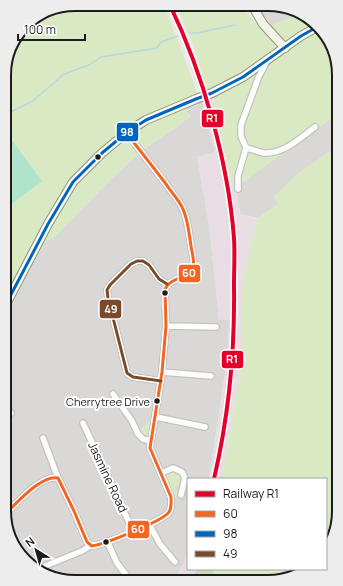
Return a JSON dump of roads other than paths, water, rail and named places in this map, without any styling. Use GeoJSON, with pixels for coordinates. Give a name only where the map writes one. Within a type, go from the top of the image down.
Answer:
{"type":"FeatureCollection","features":[{"type":"Feature","properties":{"kind":"street"},"geometry":{"type":"LineString","coordinates":[[255,11],[263,24],[285,48]]}},
{"type":"Feature","properties":{"kind":"street"},"geometry":{"type":"LineString","coordinates":[[11,295],[48,224],[73,182],[102,153],[126,133],[146,120],[212,93],[243,77],[313,30]]}},
{"type":"Feature","properties":{"kind":"street"},"geometry":{"type":"LineString","coordinates":[[238,189],[238,176],[246,148],[241,136],[241,125],[259,76],[267,61]]}},
{"type":"Feature","properties":{"kind":"street"},"geometry":{"type":"LineString","coordinates":[[246,148],[265,153],[276,152],[284,149],[315,127]]}},
{"type":"Feature","properties":{"kind":"street"},"geometry":{"type":"LineString","coordinates":[[43,438],[58,478],[87,542],[92,546],[149,524],[169,512],[171,497],[150,448],[162,372],[166,326],[165,289],[167,284],[182,278],[190,272],[193,268],[193,260],[190,239],[182,208],[143,153],[126,133]]}},
{"type":"Feature","properties":{"kind":"street"},"geometry":{"type":"LineString","coordinates":[[161,381],[133,377],[127,373],[107,290],[115,279],[131,264],[137,261],[143,261],[149,265],[158,279],[167,284]]}},
{"type":"Feature","properties":{"kind":"street"},"geometry":{"type":"LineString","coordinates":[[166,326],[216,327]]}},
{"type":"Feature","properties":{"kind":"street"},"geometry":{"type":"LineString","coordinates":[[162,372],[211,376]]}},
{"type":"Feature","properties":{"kind":"street"},"geometry":{"type":"LineString","coordinates":[[113,394],[132,421],[138,434],[143,439],[151,441]]}},
{"type":"Feature","properties":{"kind":"street"},"geometry":{"type":"LineString","coordinates":[[156,417],[205,427]]}},
{"type":"Feature","properties":{"kind":"street","name":"Jasmine Road"},"geometry":{"type":"LineString","coordinates":[[84,423],[133,531]]}},
{"type":"Feature","properties":{"kind":"street"},"geometry":{"type":"LineString","coordinates":[[161,473],[173,468],[182,472],[184,478],[180,491]]}},
{"type":"Feature","properties":{"kind":"street"},"geometry":{"type":"LineString","coordinates":[[11,509],[40,482],[54,477],[58,478]]}},
{"type":"Feature","properties":{"kind":"street"},"geometry":{"type":"LineString","coordinates":[[149,524],[160,544],[176,562]]}},
{"type":"Feature","properties":{"kind":"street"},"geometry":{"type":"LineString","coordinates":[[107,541],[117,563],[126,575]]}},
{"type":"Feature","properties":{"kind":"street"},"geometry":{"type":"LineString","coordinates":[[45,566],[82,551],[87,548],[89,544]]}},
{"type":"Feature","properties":{"kind":"waterway"},"geometry":{"type":"LineString","coordinates":[[189,33],[197,33],[235,25]]}},
{"type":"Feature","properties":{"kind":"waterway"},"geometry":{"type":"LineString","coordinates":[[11,112],[33,101],[64,74],[89,65],[101,57],[157,48],[161,42],[178,36]]}},
{"type":"Feature","properties":{"kind":"rail line","name":"R1"},"geometry":{"type":"LineString","coordinates":[[173,11],[193,60],[212,118],[226,179],[234,238],[234,311],[232,359],[224,431],[214,478]]}},
{"type":"Feature","properties":{"kind":"place","name":"Cherrytree Drive"},"geometry":{"type":"Point","coordinates":[157,401]}}]}
